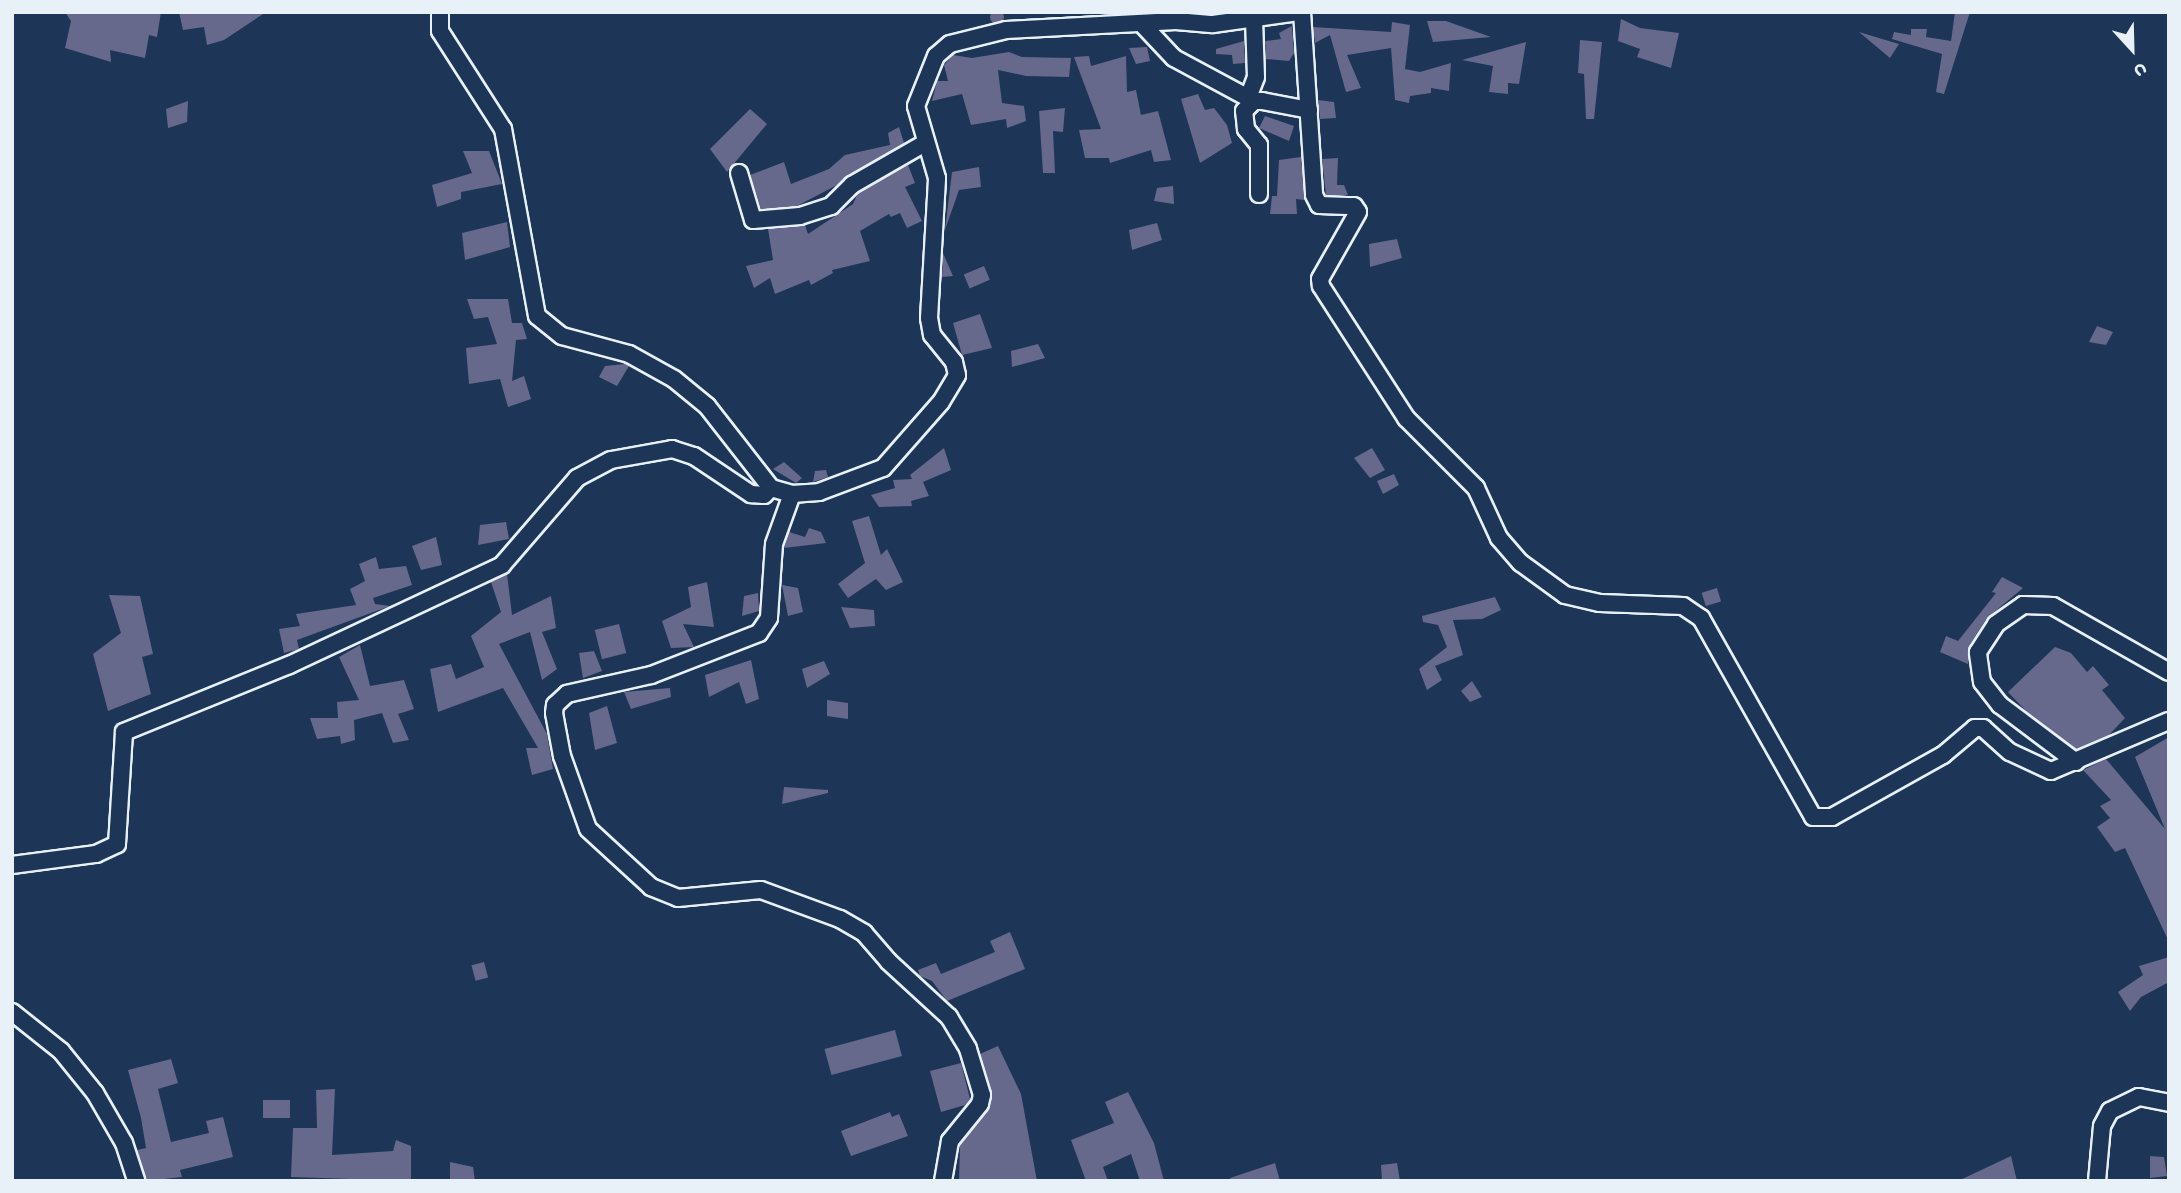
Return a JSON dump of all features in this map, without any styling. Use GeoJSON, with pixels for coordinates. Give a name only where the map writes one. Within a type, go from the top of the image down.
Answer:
{"type":"FeatureCollection","features":[{"type":"Feature","properties":{"kind":"street"},"geometry":{"type":"LineString","coordinates":[[440,12],[440,32],[503,129],[537,316],[562,335],[638,358],[674,379],[707,406],[771,488],[792,494],[819,492],[883,468],[941,402],[957,375],[954,362],[932,335],[929,318],[937,185],[916,106],[924,79],[936,56],[950,44],[1006,30],[1141,23],[1190,17],[1254,20],[1301,12],[1316,201],[1354,206],[1358,212],[1320,285],[1406,418],[1476,488],[1506,548],[1547,585],[1600,603],[1683,606],[1702,618],[1813,817],[1832,817],[1943,755],[1979,727],[2010,752],[2051,771],[2169,721]]}},
{"type":"Feature","properties":{"kind":"street"},"geometry":{"type":"LineString","coordinates":[[1254,20],[1256,77],[1251,100],[1244,110],[1243,123],[1259,145],[1259,194]]}},
{"type":"Feature","properties":{"kind":"street"},"geometry":{"type":"LineString","coordinates":[[1141,23],[1174,58],[1251,100],[1309,110]]}},
{"type":"Feature","properties":{"kind":"street"},"geometry":{"type":"LineString","coordinates":[[738,173],[753,220],[777,215],[800,216],[832,205],[852,185],[925,143]]}},
{"type":"Feature","properties":{"kind":"street"},"geometry":{"type":"LineString","coordinates":[[12,865],[96,854],[117,844],[124,733],[289,665],[502,565],[577,478],[611,460],[672,449],[694,456],[751,494],[764,495],[771,488]]}},
{"type":"Feature","properties":{"kind":"street"},"geometry":{"type":"LineString","coordinates":[[792,494],[774,544],[769,618],[759,633],[651,675],[567,694],[555,705],[554,713],[562,756],[588,828],[651,887],[678,898],[761,890],[840,919],[864,933],[888,961],[949,1017],[968,1049],[982,1094],[980,1104],[950,1141],[943,1181]]}},
{"type":"Feature","properties":{"kind":"street"},"geometry":{"type":"LineString","coordinates":[[2076,762],[2000,705],[1982,682],[1978,652],[2006,614],[2023,605],[2053,606],[2128,645],[2169,673]]}},
{"type":"Feature","properties":{"kind":"street"},"geometry":{"type":"LineString","coordinates":[[12,1012],[61,1051],[95,1093],[124,1143],[136,1181]]}},
{"type":"Feature","properties":{"kind":"street"},"geometry":{"type":"LineString","coordinates":[[2097,1181],[2102,1126],[2110,1111],[2139,1097],[2169,1103]]}},
{"type":"Feature","properties":{"kind":"building"},"geometry":{"type":"Polygon","coordinates":[[[997,10],[1002,12],[1002,22],[997,24],[992,22],[990,17],[992,12],[997,10]]]}},
{"type":"Feature","properties":{"kind":"building"},"geometry":{"type":"Polygon","coordinates":[[[65,12],[161,12],[157,37],[149,35],[145,58],[110,50],[111,62],[65,48],[71,21],[65,12]]]}},
{"type":"Feature","properties":{"kind":"building"},"geometry":{"type":"Polygon","coordinates":[[[179,12],[266,12],[224,40],[207,45],[204,27],[183,30],[179,12]]]}},
{"type":"Feature","properties":{"kind":"building"},"geometry":{"type":"Polygon","coordinates":[[[1955,12],[1970,12],[1944,94],[1936,92],[1942,54],[1892,39],[1894,32],[1911,35],[1911,29],[1927,29],[1926,37],[1951,41],[1955,12]]]}},
{"type":"Feature","properties":{"kind":"building"},"geometry":{"type":"Polygon","coordinates":[[[1621,19],[1640,28],[1679,33],[1671,68],[1637,57],[1640,49],[1618,41],[1621,19]]]}},
{"type":"Feature","properties":{"kind":"building"},"geometry":{"type":"Polygon","coordinates":[[[1427,21],[1446,21],[1491,37],[1433,42],[1427,21]]]}},
{"type":"Feature","properties":{"kind":"building"},"geometry":{"type":"Polygon","coordinates":[[[1392,22],[1410,25],[1405,69],[1420,72],[1451,63],[1449,91],[1431,88],[1431,93],[1410,96],[1409,103],[1395,100],[1391,48],[1347,55],[1361,88],[1346,92],[1330,35],[1315,43],[1313,27],[1391,32],[1392,22]]]}},
{"type":"Feature","properties":{"kind":"building"},"geometry":{"type":"Polygon","coordinates":[[[1292,26],[1294,53],[1289,61],[1266,59],[1265,41],[1281,39],[1279,33],[1292,26]]]}},
{"type":"Feature","properties":{"kind":"building"},"geometry":{"type":"Polygon","coordinates":[[[1859,32],[1899,44],[1890,58],[1859,32]]]}},
{"type":"Feature","properties":{"kind":"building"},"geometry":{"type":"Polygon","coordinates":[[[1580,40],[1602,42],[1594,119],[1586,119],[1584,74],[1578,73],[1580,40]]]}},
{"type":"Feature","properties":{"kind":"building"},"geometry":{"type":"Polygon","coordinates":[[[1244,41],[1245,63],[1233,64],[1232,55],[1216,54],[1216,49],[1244,41]]]}},
{"type":"Feature","properties":{"kind":"building"},"geometry":{"type":"Polygon","coordinates":[[[1526,42],[1519,84],[1508,83],[1508,94],[1489,92],[1493,66],[1462,60],[1526,42]]]}},
{"type":"Feature","properties":{"kind":"building"},"geometry":{"type":"Polygon","coordinates":[[[1147,47],[1150,61],[1136,64],[1129,48],[1147,47]]]}},
{"type":"Feature","properties":{"kind":"building"},"geometry":{"type":"Polygon","coordinates":[[[1009,52],[1022,57],[1071,58],[1069,77],[1026,76],[998,70],[1002,103],[1024,106],[1026,121],[1007,128],[1006,119],[971,125],[962,94],[932,101],[937,81],[948,81],[944,65],[953,55],[972,58],[1009,52]]]}},
{"type":"Feature","properties":{"kind":"building"},"geometry":{"type":"Polygon","coordinates":[[[1089,56],[1091,66],[1126,56],[1127,92],[1136,90],[1141,115],[1158,111],[1171,160],[1154,162],[1151,150],[1110,163],[1109,158],[1085,158],[1079,130],[1101,129],[1074,57],[1089,56]]]}},
{"type":"Feature","properties":{"kind":"building"},"geometry":{"type":"Polygon","coordinates":[[[1198,94],[1205,110],[1214,108],[1227,125],[1232,143],[1200,163],[1181,99],[1198,94]]]}},
{"type":"Feature","properties":{"kind":"building"},"geometry":{"type":"Polygon","coordinates":[[[1318,100],[1334,102],[1336,118],[1320,119],[1318,100]]]}},
{"type":"Feature","properties":{"kind":"building"},"geometry":{"type":"Polygon","coordinates":[[[188,101],[187,122],[168,128],[166,109],[188,101]]]}},
{"type":"Feature","properties":{"kind":"building"},"geometry":{"type":"Polygon","coordinates":[[[1065,108],[1063,132],[1053,131],[1055,173],[1043,173],[1039,111],[1065,108]]]}},
{"type":"Feature","properties":{"kind":"building"},"geometry":{"type":"Polygon","coordinates":[[[750,109],[767,124],[727,172],[710,149],[750,109]]]}},
{"type":"Feature","properties":{"kind":"building"},"geometry":{"type":"Polygon","coordinates":[[[1265,116],[1294,126],[1289,141],[1259,128],[1265,116]]]}},
{"type":"Feature","properties":{"kind":"building"},"geometry":{"type":"Polygon","coordinates":[[[899,127],[904,143],[837,185],[797,206],[761,209],[750,175],[784,162],[791,184],[829,169],[845,155],[890,145],[888,133],[899,127]]]}},
{"type":"Feature","properties":{"kind":"building"},"geometry":{"type":"Polygon","coordinates":[[[463,151],[489,151],[502,184],[461,192],[461,199],[437,207],[432,185],[472,173],[463,151]]]}},
{"type":"Feature","properties":{"kind":"building"},"geometry":{"type":"Polygon","coordinates":[[[1301,157],[1305,200],[1296,199],[1297,214],[1270,214],[1272,196],[1277,196],[1279,160],[1301,157]]]}},
{"type":"Feature","properties":{"kind":"building"},"geometry":{"type":"Polygon","coordinates":[[[1338,158],[1337,185],[1344,185],[1348,195],[1326,195],[1322,159],[1338,158]]]}},
{"type":"Feature","properties":{"kind":"building"},"geometry":{"type":"Polygon","coordinates":[[[908,165],[915,183],[905,187],[922,221],[907,228],[900,213],[891,217],[889,214],[860,231],[870,261],[832,270],[833,273],[811,285],[809,280],[775,294],[770,278],[754,288],[746,266],[773,260],[768,229],[805,225],[808,234],[853,204],[858,193],[908,165]]]}},
{"type":"Feature","properties":{"kind":"building"},"geometry":{"type":"Polygon","coordinates":[[[979,167],[981,187],[959,190],[945,230],[952,172],[979,167]]]}},
{"type":"Feature","properties":{"kind":"building"},"geometry":{"type":"Polygon","coordinates":[[[1173,186],[1174,204],[1154,201],[1157,188],[1173,186]]]}},
{"type":"Feature","properties":{"kind":"building"},"geometry":{"type":"Polygon","coordinates":[[[507,222],[510,247],[465,260],[462,233],[507,222]]]}},
{"type":"Feature","properties":{"kind":"building"},"geometry":{"type":"Polygon","coordinates":[[[1157,223],[1162,240],[1132,250],[1129,230],[1157,223]]]}},
{"type":"Feature","properties":{"kind":"building"},"geometry":{"type":"Polygon","coordinates":[[[1397,239],[1402,258],[1370,267],[1369,244],[1397,239]]]}},
{"type":"Feature","properties":{"kind":"building"},"geometry":{"type":"Polygon","coordinates":[[[943,253],[953,276],[942,277],[943,253]]]}},
{"type":"Feature","properties":{"kind":"building"},"geometry":{"type":"Polygon","coordinates":[[[984,266],[990,280],[970,288],[964,275],[984,266]]]}},
{"type":"Feature","properties":{"kind":"building"},"geometry":{"type":"Polygon","coordinates":[[[467,299],[508,299],[512,323],[522,323],[527,339],[516,340],[512,381],[524,376],[531,399],[508,407],[500,379],[469,384],[466,348],[497,344],[488,317],[474,319],[467,299]]]}},
{"type":"Feature","properties":{"kind":"building"},"geometry":{"type":"Polygon","coordinates":[[[980,314],[992,348],[962,355],[953,323],[980,314]]]}},
{"type":"Feature","properties":{"kind":"building"},"geometry":{"type":"Polygon","coordinates":[[[2097,326],[2113,332],[2106,345],[2089,342],[2097,326]]]}},
{"type":"Feature","properties":{"kind":"building"},"geometry":{"type":"Polygon","coordinates":[[[1038,344],[1045,358],[1012,367],[1011,351],[1038,344]]]}},
{"type":"Feature","properties":{"kind":"building"},"geometry":{"type":"Polygon","coordinates":[[[605,366],[629,366],[617,386],[599,377],[605,366]]]}},
{"type":"Feature","properties":{"kind":"building"},"geometry":{"type":"Polygon","coordinates":[[[944,448],[951,470],[923,482],[929,496],[911,501],[912,506],[879,507],[871,495],[895,488],[893,480],[912,479],[910,475],[944,448]]]}},
{"type":"Feature","properties":{"kind":"building"},"geometry":{"type":"Polygon","coordinates":[[[1372,448],[1385,470],[1370,478],[1354,458],[1372,448]]]}},
{"type":"Feature","properties":{"kind":"building"},"geometry":{"type":"Polygon","coordinates":[[[784,462],[802,478],[796,483],[773,469],[784,462]]]}},
{"type":"Feature","properties":{"kind":"building"},"geometry":{"type":"Polygon","coordinates":[[[826,470],[828,477],[813,482],[815,471],[826,470]]]}},
{"type":"Feature","properties":{"kind":"building"},"geometry":{"type":"Polygon","coordinates":[[[1394,474],[1399,485],[1383,494],[1377,481],[1394,474]]]}},
{"type":"Feature","properties":{"kind":"building"},"geometry":{"type":"Polygon","coordinates":[[[869,516],[881,555],[887,549],[903,582],[886,590],[876,579],[848,598],[838,584],[865,563],[852,521],[869,516]]]}},
{"type":"Feature","properties":{"kind":"building"},"geometry":{"type":"Polygon","coordinates":[[[506,522],[509,539],[478,545],[480,525],[506,522]]]}},
{"type":"Feature","properties":{"kind":"building"},"geometry":{"type":"Polygon","coordinates":[[[809,528],[821,532],[826,543],[784,548],[789,532],[805,537],[809,528]]]}},
{"type":"Feature","properties":{"kind":"building"},"geometry":{"type":"Polygon","coordinates":[[[436,537],[442,565],[421,570],[412,546],[436,537]]]}},
{"type":"Feature","properties":{"kind":"building"},"geometry":{"type":"Polygon","coordinates":[[[376,557],[379,569],[406,566],[412,585],[373,598],[375,604],[390,606],[297,640],[299,649],[284,653],[279,629],[300,626],[296,614],[356,605],[350,589],[365,581],[359,564],[376,557]]]}},
{"type":"Feature","properties":{"kind":"building"},"geometry":{"type":"Polygon","coordinates":[[[507,574],[512,615],[551,596],[556,628],[542,632],[557,669],[542,680],[530,632],[499,644],[547,734],[553,769],[532,775],[526,748],[538,748],[503,688],[438,712],[430,669],[451,664],[456,679],[484,667],[471,636],[501,612],[491,582],[507,574]]]}},
{"type":"Feature","properties":{"kind":"building"},"geometry":{"type":"Polygon","coordinates":[[[2002,577],[2023,588],[1987,618],[1969,646],[1968,664],[1940,652],[1946,636],[1958,641],[1996,593],[1992,592],[2002,577]]]}},
{"type":"Feature","properties":{"kind":"building"},"geometry":{"type":"Polygon","coordinates":[[[707,582],[714,627],[683,624],[694,647],[671,648],[662,621],[691,607],[688,587],[707,582]]]}},
{"type":"Feature","properties":{"kind":"building"},"geometry":{"type":"Polygon","coordinates":[[[782,585],[798,588],[803,612],[788,616],[782,585]]]}},
{"type":"Feature","properties":{"kind":"building"},"geometry":{"type":"Polygon","coordinates":[[[1717,588],[1721,601],[1706,606],[1702,593],[1717,588]]]}},
{"type":"Feature","properties":{"kind":"building"},"geometry":{"type":"Polygon","coordinates":[[[758,593],[759,611],[742,616],[744,596],[758,593]]]}},
{"type":"Feature","properties":{"kind":"building"},"geometry":{"type":"Polygon","coordinates":[[[109,595],[140,596],[153,654],[142,657],[151,694],[108,711],[93,654],[121,633],[109,595]]]}},
{"type":"Feature","properties":{"kind":"building"},"geometry":{"type":"Polygon","coordinates":[[[1495,597],[1501,610],[1482,619],[1453,620],[1463,655],[1435,666],[1442,680],[1427,690],[1419,669],[1447,647],[1438,625],[1423,622],[1422,616],[1495,597]]]}},
{"type":"Feature","properties":{"kind":"building"},"geometry":{"type":"Polygon","coordinates":[[[841,607],[874,610],[875,626],[850,628],[841,607]]]}},
{"type":"Feature","properties":{"kind":"building"},"geometry":{"type":"Polygon","coordinates":[[[619,624],[626,653],[602,659],[595,630],[619,624]]]}},
{"type":"Feature","properties":{"kind":"building"},"geometry":{"type":"Polygon","coordinates":[[[360,645],[370,686],[404,680],[414,709],[398,714],[409,740],[393,743],[382,713],[354,720],[355,740],[341,744],[340,736],[317,739],[310,718],[338,718],[337,702],[359,700],[339,657],[360,645]]]}},
{"type":"Feature","properties":{"kind":"building"},"geometry":{"type":"Polygon","coordinates":[[[2055,647],[2071,653],[2087,672],[2093,666],[2109,685],[2102,690],[2125,718],[2109,735],[2076,749],[2027,712],[2008,692],[2055,647]]]}},
{"type":"Feature","properties":{"kind":"building"},"geometry":{"type":"Polygon","coordinates":[[[594,651],[602,671],[583,678],[579,653],[594,651]]]}},
{"type":"Feature","properties":{"kind":"building"},"geometry":{"type":"Polygon","coordinates":[[[751,660],[759,699],[746,704],[739,682],[709,697],[705,675],[751,660]]]}},
{"type":"Feature","properties":{"kind":"building"},"geometry":{"type":"Polygon","coordinates":[[[824,661],[830,674],[807,688],[802,669],[824,661]]]}},
{"type":"Feature","properties":{"kind":"building"},"geometry":{"type":"Polygon","coordinates":[[[1472,681],[1482,697],[1470,702],[1461,691],[1472,681]]]}},
{"type":"Feature","properties":{"kind":"building"},"geometry":{"type":"Polygon","coordinates":[[[670,688],[671,697],[631,709],[624,692],[670,688]]]}},
{"type":"Feature","properties":{"kind":"building"},"geometry":{"type":"Polygon","coordinates":[[[827,700],[848,703],[848,719],[827,716],[827,700]]]}},
{"type":"Feature","properties":{"kind":"building"},"geometry":{"type":"Polygon","coordinates":[[[607,706],[617,743],[595,750],[589,713],[607,706]]]}},
{"type":"Feature","properties":{"kind":"building"},"geometry":{"type":"Polygon","coordinates":[[[2169,737],[2169,942],[2125,848],[2115,852],[2097,827],[2110,818],[2100,806],[2111,800],[2083,770],[2106,759],[2165,829],[2135,757],[2169,737]]]}},
{"type":"Feature","properties":{"kind":"building"},"geometry":{"type":"Polygon","coordinates":[[[784,787],[828,790],[828,793],[782,804],[784,787]]]}},
{"type":"Feature","properties":{"kind":"building"},"geometry":{"type":"Polygon","coordinates":[[[1010,932],[1025,969],[947,1001],[932,981],[920,976],[918,970],[936,963],[941,974],[995,952],[990,941],[1010,932]]]}},
{"type":"Feature","properties":{"kind":"building"},"geometry":{"type":"Polygon","coordinates":[[[2169,957],[2169,982],[2141,997],[2130,1011],[2118,992],[2143,975],[2139,966],[2169,957]]]}},
{"type":"Feature","properties":{"kind":"building"},"geometry":{"type":"Polygon","coordinates":[[[484,962],[488,977],[476,981],[471,965],[484,962]]]}},
{"type":"Feature","properties":{"kind":"building"},"geometry":{"type":"Polygon","coordinates":[[[895,1030],[902,1056],[831,1075],[824,1049],[895,1030]]]}},
{"type":"Feature","properties":{"kind":"building"},"geometry":{"type":"Polygon","coordinates":[[[998,1046],[1021,1094],[1037,1181],[959,1181],[960,1145],[988,1111],[992,1097],[980,1054],[998,1046]]]}},
{"type":"Feature","properties":{"kind":"building"},"geometry":{"type":"Polygon","coordinates":[[[171,1059],[178,1083],[158,1089],[171,1142],[209,1133],[206,1121],[223,1117],[233,1157],[180,1170],[182,1177],[146,1181],[137,1150],[146,1148],[128,1070],[171,1059]]]}},
{"type":"Feature","properties":{"kind":"building"},"geometry":{"type":"Polygon","coordinates":[[[961,1063],[970,1099],[965,1105],[941,1112],[930,1071],[961,1063]]]}},
{"type":"Feature","properties":{"kind":"building"},"geometry":{"type":"Polygon","coordinates":[[[335,1089],[332,1155],[393,1151],[396,1140],[411,1146],[411,1181],[291,1177],[293,1128],[317,1128],[316,1090],[335,1089]]]}},
{"type":"Feature","properties":{"kind":"building"},"geometry":{"type":"Polygon","coordinates":[[[1128,1092],[1154,1143],[1164,1181],[1140,1181],[1131,1154],[1103,1167],[1108,1181],[1086,1181],[1071,1140],[1114,1123],[1105,1102],[1128,1092]]]}},
{"type":"Feature","properties":{"kind":"building"},"geometry":{"type":"Polygon","coordinates":[[[263,1100],[290,1100],[290,1118],[263,1118],[263,1100]]]}},
{"type":"Feature","properties":{"kind":"building"},"geometry":{"type":"Polygon","coordinates":[[[890,1112],[892,1117],[899,1114],[908,1136],[851,1156],[841,1131],[890,1112]]]}},
{"type":"Feature","properties":{"kind":"building"},"geometry":{"type":"Polygon","coordinates":[[[2011,1156],[2017,1181],[1958,1181],[2011,1156]]]}},
{"type":"Feature","properties":{"kind":"building"},"geometry":{"type":"Polygon","coordinates":[[[2150,1156],[2164,1157],[2167,1176],[2150,1178],[2150,1156]]]}},
{"type":"Feature","properties":{"kind":"building"},"geometry":{"type":"Polygon","coordinates":[[[450,1162],[473,1167],[475,1181],[450,1181],[450,1162]]]}},
{"type":"Feature","properties":{"kind":"building"},"geometry":{"type":"Polygon","coordinates":[[[1275,1163],[1280,1181],[1231,1181],[1230,1178],[1275,1163]]]}},
{"type":"Feature","properties":{"kind":"building"},"geometry":{"type":"Polygon","coordinates":[[[1397,1163],[1400,1181],[1382,1181],[1381,1165],[1397,1163]]]}}]}
